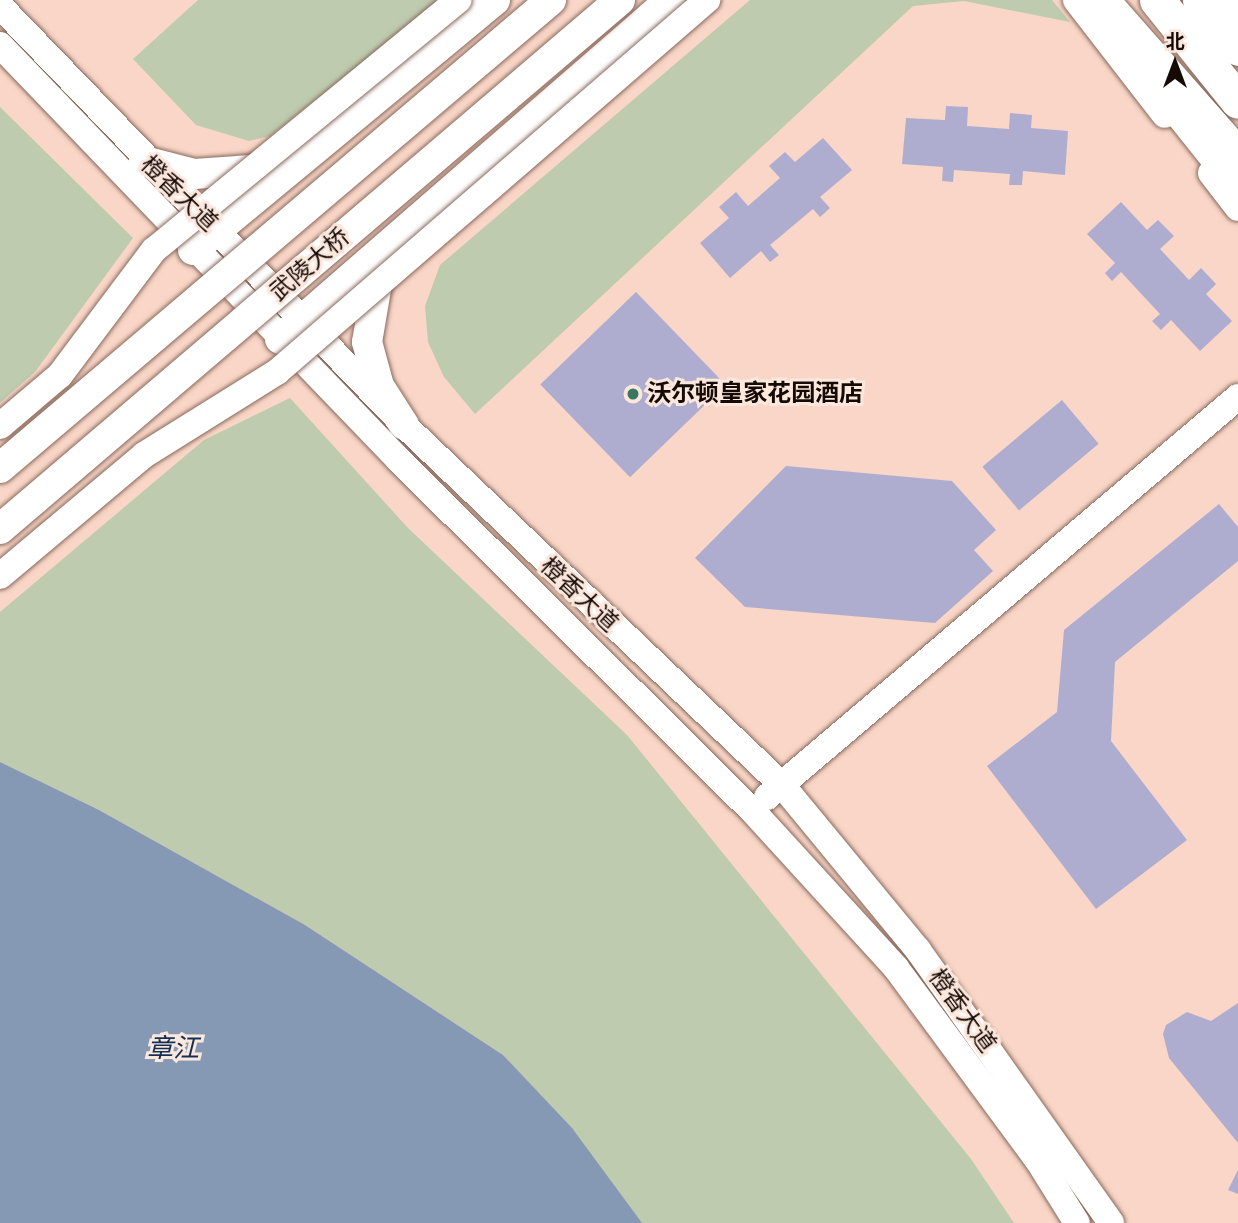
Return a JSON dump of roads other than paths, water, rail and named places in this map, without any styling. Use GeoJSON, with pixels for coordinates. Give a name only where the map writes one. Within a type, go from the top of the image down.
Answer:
{"type":"FeatureCollection","features":[{"type":"Feature","properties":{"kind":"highway"},"geometry":{"type":"LineString","coordinates":[[1101,0],[1238,156]]}},
{"type":"Feature","properties":{"kind":"highway"},"geometry":{"type":"LineString","coordinates":[[1157,0],[1238,101]]}},
{"type":"Feature","properties":{"kind":"highway"},"geometry":{"type":"LineString","coordinates":[[1200,0],[1238,48]]}},
{"type":"Feature","properties":{"kind":"highway"},"geometry":{"type":"LineString","coordinates":[[1234,0],[1238,5]]}},
{"type":"Feature","properties":{"kind":"main road"},"geometry":{"type":"LineString","coordinates":[[0,426],[60,375],[154,250],[458,0]]}},
{"type":"Feature","properties":{"kind":"main road"},"geometry":{"type":"LineString","coordinates":[[193,250],[495,0]]}},
{"type":"Feature","properties":{"kind":"main road","name":"武陵大桥"},"geometry":{"type":"LineString","coordinates":[[0,468],[551,0]]}},
{"type":"Feature","properties":{"kind":"main road","name":"武陵大桥"},"geometry":{"type":"LineString","coordinates":[[0,529],[620,0]]}},
{"type":"Feature","properties":{"kind":"main road"},"geometry":{"type":"LineString","coordinates":[[281,339],[670,0]]}},
{"type":"Feature","properties":{"kind":"main road"},"geometry":{"type":"LineString","coordinates":[[0,576],[144,455],[276,372],[706,0]]}},
{"type":"Feature","properties":{"kind":"main road"},"geometry":{"type":"LineString","coordinates":[[1076,0],[1238,208]]}},
{"type":"Feature","properties":{"kind":"main road"},"geometry":{"type":"LineString","coordinates":[[1095,0],[1238,187]]}},
{"type":"Feature","properties":{"kind":"main road","name":"橙香大道"},"geometry":{"type":"LineString","coordinates":[[0,6],[144,161],[304,319],[404,425],[782,785],[918,950],[1111,1223]]}},
{"type":"Feature","properties":{"kind":"main road","name":"橙香大道"},"geometry":{"type":"LineString","coordinates":[[0,45],[193,250],[751,809],[896,968],[1037,1159],[1077,1223]]}},
{"type":"Feature","properties":{"kind":"main road"},"geometry":{"type":"LineString","coordinates":[[144,161],[194,174],[245,174],[319,146]]}},
{"type":"Feature","properties":{"kind":"main road"},"geometry":{"type":"LineString","coordinates":[[402,235],[370,296],[367,342],[379,386],[404,425]]}},
{"type":"Feature","properties":{"kind":"main road"},"geometry":{"type":"LineString","coordinates":[[751,809],[1238,397]]}},
{"type":"Feature","properties":{"kind":"water","name":"章江"},"geometry":{"type":"Polygon","coordinates":[[[0,762],[99,810],[305,925],[503,1055],[572,1128],[642,1223],[0,1223],[0,762]]]}},
{"type":"Feature","properties":{"kind":"place","name":"沃尔顿皇家花园酒店"},"geometry":{"type":"Point","coordinates":[633,394]}}]}
